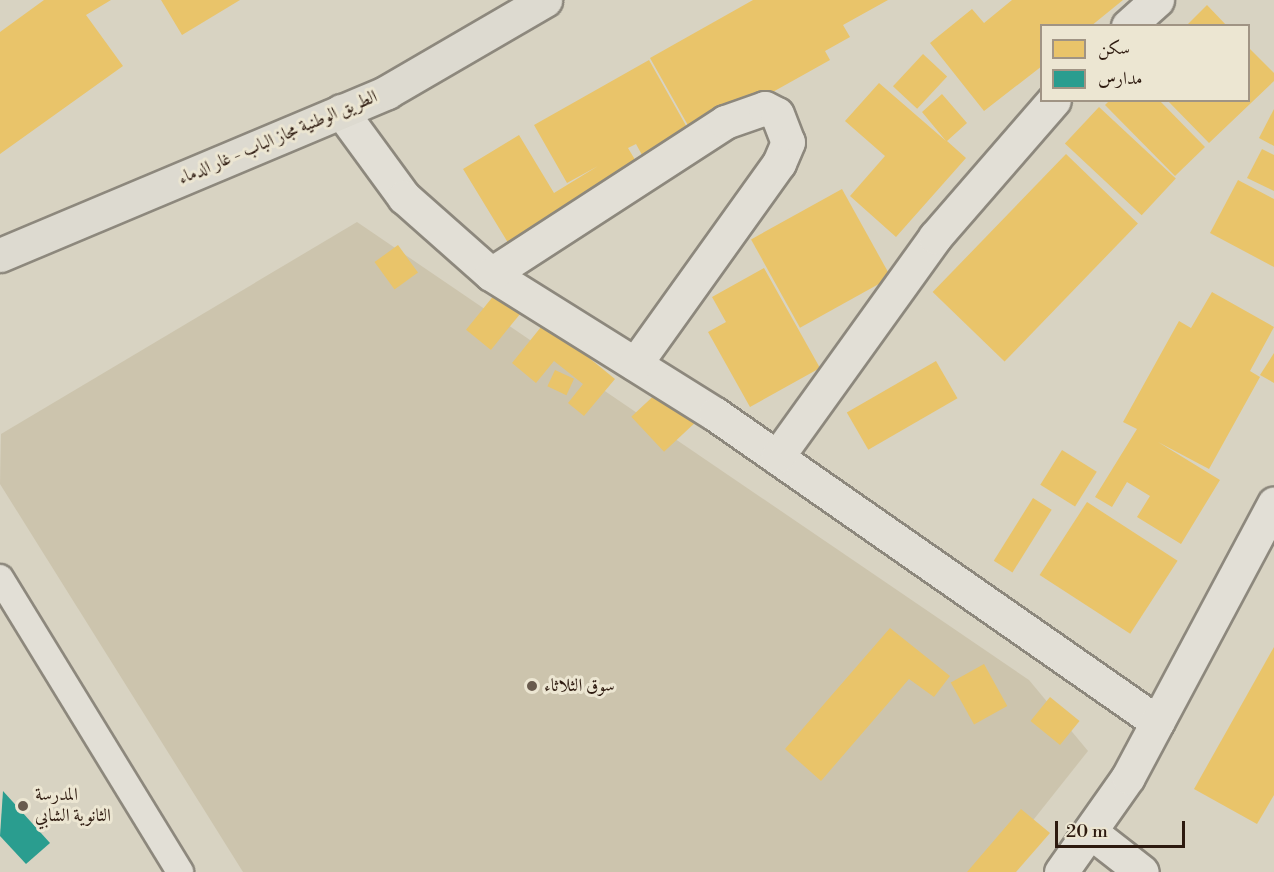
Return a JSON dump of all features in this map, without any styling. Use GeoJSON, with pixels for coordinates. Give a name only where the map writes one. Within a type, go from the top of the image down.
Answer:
{"type":"FeatureCollection","features":[{"type":"Feature","properties":{"kind":"main road","name":"الطريق الوطنية مجاز الباب - غار الدماء"},"geometry":{"type":"LineString","coordinates":[[0,255],[387,92],[545,0]]}},
{"type":"Feature","properties":{"kind":"street"},"geometry":{"type":"LineString","coordinates":[[1130,24],[1157,0]]}},
{"type":"Feature","properties":{"kind":"street"},"geometry":{"type":"LineString","coordinates":[[777,457],[935,237],[1052,102]]}},
{"type":"Feature","properties":{"kind":"street"},"geometry":{"type":"LineString","coordinates":[[491,274],[725,122],[765,108],[777,114],[788,142],[780,163],[635,364]]}},
{"type":"Feature","properties":{"kind":"street"},"geometry":{"type":"LineString","coordinates":[[341,111],[404,197],[491,274],[635,364],[777,457],[1157,722]]}},
{"type":"Feature","properties":{"kind":"street"},"geometry":{"type":"LineString","coordinates":[[1061,872],[1092,833],[1157,722],[1274,503]]}},
{"type":"Feature","properties":{"kind":"street"},"geometry":{"type":"LineString","coordinates":[[1092,833],[1142,872]]}},
{"type":"Feature","properties":{"kind":"lane"},"geometry":{"type":"LineString","coordinates":[[0,578],[180,872]]}},
{"type":"Feature","properties":{"kind":"shaded area"},"geometry":{"type":"Polygon","coordinates":[[[357,222],[1029,680],[1088,751],[992,872],[243,872],[0,484],[1,434],[357,222]]]}},
{"type":"Feature","properties":{"kind":"building: سكن"},"geometry":{"type":"Polygon","coordinates":[[[44,0],[111,0],[86,15],[123,66],[0,154],[0,32],[44,0]]]}},
{"type":"Feature","properties":{"kind":"building: سكن"},"geometry":{"type":"Polygon","coordinates":[[[161,0],[240,0],[182,35],[161,0]]]}},
{"type":"Feature","properties":{"kind":"building: سكن"},"geometry":{"type":"Polygon","coordinates":[[[753,0],[888,0],[843,25],[850,37],[825,51],[830,60],[694,136],[650,58],[753,0]]]}},
{"type":"Feature","properties":{"kind":"building: سكن"},"geometry":{"type":"Polygon","coordinates":[[[1012,0],[1123,0],[1093,24],[1040,24],[1040,68],[984,111],[930,43],[972,9],[984,23],[1012,0]]]}},
{"type":"Feature","properties":{"kind":"building: سكن"},"geometry":{"type":"Polygon","coordinates":[[[1207,5],[1225,24],[1188,24],[1207,5]]]}},
{"type":"Feature","properties":{"kind":"building: سكن"},"geometry":{"type":"Polygon","coordinates":[[[1250,49],[1274,73],[1274,81],[1209,143],[1169,102],[1250,102],[1250,49]]]}},
{"type":"Feature","properties":{"kind":"building: سكن"},"geometry":{"type":"Polygon","coordinates":[[[923,54],[947,77],[917,109],[893,86],[923,54]]]}},
{"type":"Feature","properties":{"kind":"building: سكن"},"geometry":{"type":"Polygon","coordinates":[[[649,60],[693,138],[647,164],[636,144],[628,148],[643,173],[513,251],[463,169],[519,135],[554,193],[598,166],[567,183],[534,125],[649,60]]]}},
{"type":"Feature","properties":{"kind":"building: سكن"},"geometry":{"type":"Polygon","coordinates":[[[879,83],[946,141],[922,112],[942,94],[967,123],[947,141],[966,158],[896,237],[850,196],[885,156],[845,121],[879,83]]]}},
{"type":"Feature","properties":{"kind":"building: سكن"},"geometry":{"type":"Polygon","coordinates":[[[1108,102],[1161,102],[1205,147],[1175,176],[1105,105],[1108,102]]]}},
{"type":"Feature","properties":{"kind":"building: سكن"},"geometry":{"type":"Polygon","coordinates":[[[1099,107],[1176,179],[1142,215],[1065,144],[1099,107]]]}},
{"type":"Feature","properties":{"kind":"building: سكن"},"geometry":{"type":"Polygon","coordinates":[[[1274,109],[1274,146],[1259,138],[1274,109]]]}},
{"type":"Feature","properties":{"kind":"building: سكن"},"geometry":{"type":"Polygon","coordinates":[[[1262,149],[1274,155],[1274,191],[1247,178],[1262,149]]]}},
{"type":"Feature","properties":{"kind":"building: سكن"},"geometry":{"type":"Polygon","coordinates":[[[1066,154],[1138,223],[1005,362],[933,292],[1066,154]]]}},
{"type":"Feature","properties":{"kind":"building: سكن"},"geometry":{"type":"Polygon","coordinates":[[[1238,180],[1274,199],[1274,267],[1210,233],[1238,180]]]}},
{"type":"Feature","properties":{"kind":"building: سكن"},"geometry":{"type":"Polygon","coordinates":[[[842,189],[891,277],[800,328],[751,239],[842,189]]]}},
{"type":"Feature","properties":{"kind":"building: سكن"},"geometry":{"type":"Polygon","coordinates":[[[398,245],[418,273],[395,290],[375,262],[398,245]]]}},
{"type":"Feature","properties":{"kind":"building: سكن"},"geometry":{"type":"Polygon","coordinates":[[[764,268],[820,368],[750,407],[708,332],[726,322],[712,297],[764,268]]]}},
{"type":"Feature","properties":{"kind":"building: سكن"},"geometry":{"type":"Polygon","coordinates":[[[1212,292],[1274,327],[1250,371],[1260,377],[1209,469],[1158,442],[1220,480],[1181,544],[1137,517],[1150,496],[1127,482],[1112,507],[1095,497],[1137,429],[1123,422],[1179,321],[1191,328],[1212,292]]]}},
{"type":"Feature","properties":{"kind":"building: سكن"},"geometry":{"type":"Polygon","coordinates":[[[495,294],[520,314],[491,350],[466,330],[495,294]]]}},
{"type":"Feature","properties":{"kind":"building: سكن"},"geometry":{"type":"Polygon","coordinates":[[[545,322],[615,379],[584,416],[568,403],[583,384],[554,361],[536,383],[512,363],[545,322]]]}},
{"type":"Feature","properties":{"kind":"building: سكن"},"geometry":{"type":"Polygon","coordinates":[[[1274,353],[1274,383],[1260,375],[1274,353]]]}},
{"type":"Feature","properties":{"kind":"building: سكن"},"geometry":{"type":"Polygon","coordinates":[[[936,361],[958,398],[868,450],[847,413],[936,361]]]}},
{"type":"Feature","properties":{"kind":"building: سكن"},"geometry":{"type":"Polygon","coordinates":[[[555,370],[574,379],[566,395],[547,386],[555,370]]]}},
{"type":"Feature","properties":{"kind":"building: سكن"},"geometry":{"type":"Polygon","coordinates":[[[662,388],[695,423],[664,452],[631,417],[662,388]]]}},
{"type":"Feature","properties":{"kind":"building: سكن"},"geometry":{"type":"Polygon","coordinates":[[[1062,450],[1097,472],[1075,506],[1040,485],[1062,450]]]}},
{"type":"Feature","properties":{"kind":"building: سكن"},"geometry":{"type":"Polygon","coordinates":[[[1033,498],[1052,510],[1012,572],[994,561],[1033,498]]]}},
{"type":"Feature","properties":{"kind":"building: سكن"},"geometry":{"type":"Polygon","coordinates":[[[1087,502],[1178,561],[1130,634],[1040,575],[1087,502]]]}},
{"type":"Feature","properties":{"kind":"building: سكن"},"geometry":{"type":"Polygon","coordinates":[[[890,628],[950,676],[934,697],[909,679],[821,781],[785,749],[890,628]]]}},
{"type":"Feature","properties":{"kind":"building: سكن"},"geometry":{"type":"Polygon","coordinates":[[[1274,647],[1274,795],[1257,824],[1194,789],[1274,647]]]}},
{"type":"Feature","properties":{"kind":"building: سكن"},"geometry":{"type":"Polygon","coordinates":[[[984,664],[1007,706],[974,724],[951,682],[984,664]]]}},
{"type":"Feature","properties":{"kind":"building: سكن"},"geometry":{"type":"Polygon","coordinates":[[[1050,697],[1080,721],[1060,745],[1030,721],[1050,697]]]}},
{"type":"Feature","properties":{"kind":"building: سكن"},"geometry":{"type":"Polygon","coordinates":[[[1021,809],[1050,833],[1016,872],[967,872],[1021,809]]]}},
{"type":"Feature","properties":{"kind":"building: مدارس"},"geometry":{"type":"Polygon","coordinates":[[[3,791],[50,843],[26,864],[0,836],[3,791]]]}},
{"type":"Feature","properties":{"kind":"place","name":"سوق الثلاثاء"},"geometry":{"type":"Point","coordinates":[532,686]}},
{"type":"Feature","properties":{"kind":"place","name":"المدرسة الثانوية الشابي"},"geometry":{"type":"Point","coordinates":[23,806]}}]}
